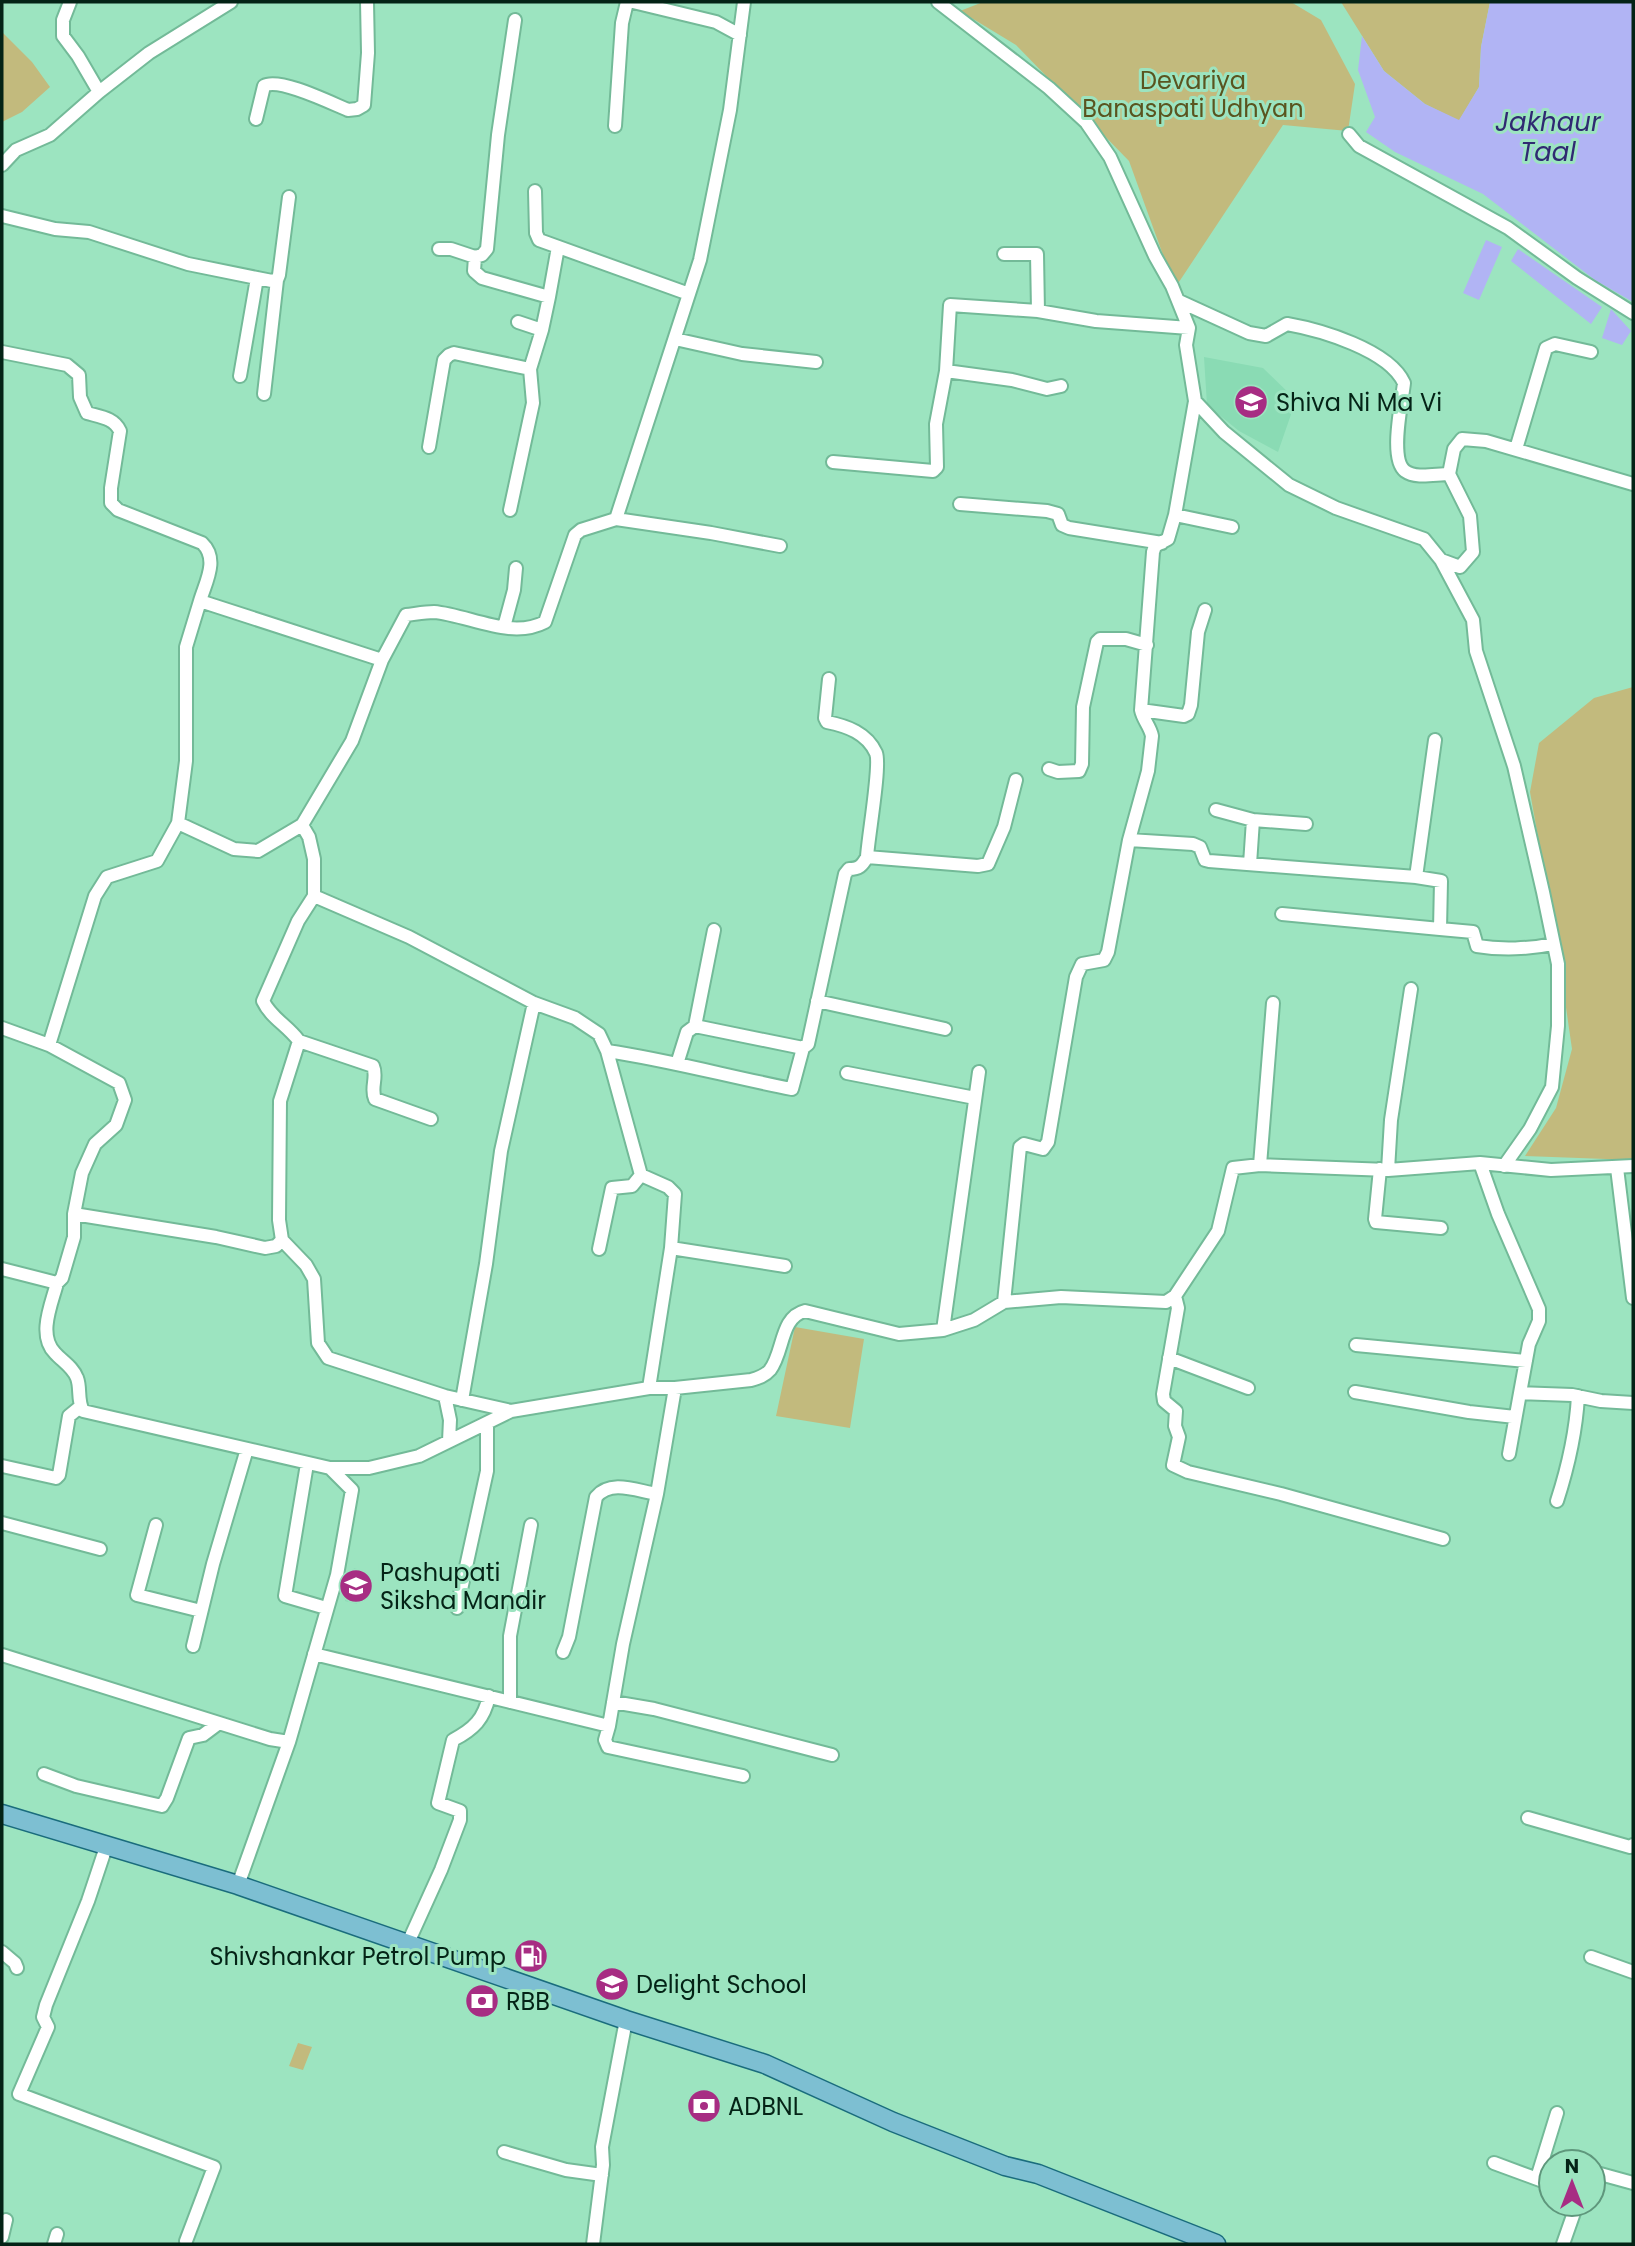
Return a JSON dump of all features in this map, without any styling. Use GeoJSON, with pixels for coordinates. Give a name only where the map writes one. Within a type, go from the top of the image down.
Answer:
{"type":"FeatureCollection","features":[{"type":"Feature","properties":{"kind":"main road"},"geometry":{"type":"LineString","coordinates":[[2,1814],[238,1885],[626,2020],[765,2064],[905,2126],[1005,2166],[1038,2174],[1216,2244]]}},
{"type":"Feature","properties":{"kind":"street"},"geometry":{"type":"LineString","coordinates":[[70,2],[63,20],[63,36],[99,92]]}},
{"type":"Feature","properties":{"kind":"street"},"geometry":{"type":"LineString","coordinates":[[2,165],[16,150],[50,135],[149,53],[231,2]]}},
{"type":"Feature","properties":{"kind":"street"},"geometry":{"type":"LineString","coordinates":[[256,119],[264,86],[268,83],[284,86],[348,110],[364,105],[368,53],[367,2]]}},
{"type":"Feature","properties":{"kind":"street"},"geometry":{"type":"LineString","coordinates":[[615,126],[622,23],[627,2]]}},
{"type":"Feature","properties":{"kind":"street"},"geometry":{"type":"LineString","coordinates":[[633,2],[716,22],[740,35]]}},
{"type":"Feature","properties":{"kind":"street"},"geometry":{"type":"LineString","coordinates":[[615,519],[675,339],[709,225],[730,110],[744,2]]}},
{"type":"Feature","properties":{"kind":"street"},"geometry":{"type":"LineString","coordinates":[[938,2],[1049,88],[1086,122],[1110,157],[1154,256],[1179,301],[1189,328],[1186,345],[1195,401],[1175,515],[1168,539],[1155,546],[1153,552],[1141,710],[1152,736],[1148,771],[1129,839],[1108,952],[1104,960],[1082,964],[1076,977],[1048,1142],[1043,1149],[1024,1144],[1020,1147],[1004,1302]]}},
{"type":"Feature","properties":{"kind":"street"},"geometry":{"type":"LineString","coordinates":[[439,249],[451,249],[475,257],[482,255],[487,249],[498,135],[515,20]]}},
{"type":"Feature","properties":{"kind":"street"},"geometry":{"type":"LineString","coordinates":[[1349,134],[1359,146],[1508,228],[1577,278],[1633,313]]}},
{"type":"Feature","properties":{"kind":"street"},"geometry":{"type":"LineString","coordinates":[[534,191],[536,233],[539,240],[689,293]]}},
{"type":"Feature","properties":{"kind":"street"},"geometry":{"type":"LineString","coordinates":[[264,394],[289,197]]}},
{"type":"Feature","properties":{"kind":"street"},"geometry":{"type":"LineString","coordinates":[[2,216],[55,229],[89,232],[188,264],[277,280]]}},
{"type":"Feature","properties":{"kind":"street"},"geometry":{"type":"LineString","coordinates":[[510,510],[533,403],[530,369],[550,297],[558,247]]}},
{"type":"Feature","properties":{"kind":"street"},"geometry":{"type":"LineString","coordinates":[[1004,254],[1037,254],[1038,311]]}},
{"type":"Feature","properties":{"kind":"street"},"geometry":{"type":"LineString","coordinates":[[475,257],[474,271],[477,276],[550,297]]}},
{"type":"Feature","properties":{"kind":"street"},"geometry":{"type":"LineString","coordinates":[[240,376],[257,278]]}},
{"type":"Feature","properties":{"kind":"street"},"geometry":{"type":"LineString","coordinates":[[1179,301],[1249,333],[1266,336],[1287,324],[1319,332],[1382,359],[1400,374],[1404,383],[1397,462],[1405,471],[1417,475],[1449,474]]}},
{"type":"Feature","properties":{"kind":"street"},"geometry":{"type":"LineString","coordinates":[[833,462],[933,471],[937,467],[936,425],[946,371],[950,305],[1038,311],[1096,321],[1189,328]]}},
{"type":"Feature","properties":{"kind":"street"},"geometry":{"type":"LineString","coordinates":[[518,322],[542,330]]}},
{"type":"Feature","properties":{"kind":"street"},"geometry":{"type":"LineString","coordinates":[[675,339],[742,354],[816,362]]}},
{"type":"Feature","properties":{"kind":"street"},"geometry":{"type":"LineString","coordinates":[[1516,449],[1546,348],[1555,345],[1591,352]]}},
{"type":"Feature","properties":{"kind":"street"},"geometry":{"type":"LineString","coordinates":[[2,352],[67,365],[79,375],[80,397],[88,413],[109,419],[116,423],[121,431],[111,503],[118,510],[202,543],[209,549],[212,562],[186,647],[186,761],[178,823],[157,861],[107,877],[95,896],[49,1045]]}},
{"type":"Feature","properties":{"kind":"street"},"geometry":{"type":"LineString","coordinates":[[429,447],[444,360],[449,355],[454,353],[530,369]]}},
{"type":"Feature","properties":{"kind":"street"},"geometry":{"type":"LineString","coordinates":[[946,371],[1012,380],[1047,389],[1061,386]]}},
{"type":"Feature","properties":{"kind":"street"},"geometry":{"type":"LineString","coordinates":[[1195,401],[1224,432],[1289,485],[1336,508],[1424,539],[1441,560],[1473,620],[1476,651],[1514,766],[1558,964],[1558,1026],[1552,1087],[1530,1129],[1504,1166]]}},
{"type":"Feature","properties":{"kind":"street"},"geometry":{"type":"LineString","coordinates":[[1441,560],[1460,568],[1473,552],[1470,516],[1449,474],[1454,449],[1462,439],[1486,441],[1633,484]]}},
{"type":"Feature","properties":{"kind":"street"},"geometry":{"type":"LineString","coordinates":[[960,505],[1046,511],[1058,514],[1062,525],[1069,528],[1162,542]]}},
{"type":"Feature","properties":{"kind":"street"},"geometry":{"type":"LineString","coordinates":[[1175,515],[1232,527]]}},
{"type":"Feature","properties":{"kind":"street"},"geometry":{"type":"LineString","coordinates":[[178,823],[234,849],[258,851],[302,825],[352,741],[382,660],[406,615],[433,612],[504,627],[532,629],[545,622],[575,535],[582,530],[615,519],[780,546]]}},
{"type":"Feature","properties":{"kind":"street"},"geometry":{"type":"LineString","coordinates":[[504,627],[514,590],[516,568]]}},
{"type":"Feature","properties":{"kind":"street"},"geometry":{"type":"LineString","coordinates":[[201,601],[382,660]]}},
{"type":"Feature","properties":{"kind":"street"},"geometry":{"type":"LineString","coordinates":[[1141,710],[1184,716],[1188,714],[1198,632],[1205,610]]}},
{"type":"Feature","properties":{"kind":"street"},"geometry":{"type":"LineString","coordinates":[[1049,769],[1058,772],[1079,771],[1082,764],[1083,707],[1097,642],[1100,639],[1112,638],[1147,645]]}},
{"type":"Feature","properties":{"kind":"street"},"geometry":{"type":"LineString","coordinates":[[607,1051],[792,1089],[803,1048],[808,1044],[845,874],[849,869],[862,866],[867,858],[877,756],[871,745],[853,729],[840,723],[827,722],[825,718],[829,679]]}},
{"type":"Feature","properties":{"kind":"street"},"geometry":{"type":"LineString","coordinates":[[1416,877],[1435,740]]}},
{"type":"Feature","properties":{"kind":"street"},"geometry":{"type":"LineString","coordinates":[[867,858],[978,866],[988,864],[1004,827],[1016,780]]}},
{"type":"Feature","properties":{"kind":"street"},"geometry":{"type":"LineString","coordinates":[[1216,810],[1253,820],[1306,824]]}},
{"type":"Feature","properties":{"kind":"street"},"geometry":{"type":"LineString","coordinates":[[1250,864],[1253,820]]}},
{"type":"Feature","properties":{"kind":"street"},"geometry":{"type":"LineString","coordinates":[[302,825],[309,837],[314,859],[314,896],[298,921],[262,1001],[269,1014],[286,1024],[299,1041],[373,1066],[375,1075],[372,1089],[375,1099],[431,1119]]}},
{"type":"Feature","properties":{"kind":"street"},"geometry":{"type":"LineString","coordinates":[[1129,839],[1193,844],[1200,846],[1205,860],[1441,881],[1440,929]]}},
{"type":"Feature","properties":{"kind":"street"},"geometry":{"type":"LineString","coordinates":[[314,896],[409,937],[534,1003],[575,1018],[599,1034],[607,1051],[641,1175]]}},
{"type":"Feature","properties":{"kind":"street"},"geometry":{"type":"LineString","coordinates":[[1282,914],[1473,932],[1477,946],[1486,947],[1537,947],[1553,944]]}},
{"type":"Feature","properties":{"kind":"street"},"geometry":{"type":"LineString","coordinates":[[677,1064],[687,1032],[695,1026],[714,930]]}},
{"type":"Feature","properties":{"kind":"street"},"geometry":{"type":"LineString","coordinates":[[1411,989],[1375,1219],[1376,1222],[1441,1228]]}},
{"type":"Feature","properties":{"kind":"street"},"geometry":{"type":"LineString","coordinates":[[817,1001],[944,1029]]}},
{"type":"Feature","properties":{"kind":"street"},"geometry":{"type":"LineString","coordinates":[[462,1400],[486,1264],[501,1151],[534,1003]]}},
{"type":"Feature","properties":{"kind":"street"},"geometry":{"type":"LineString","coordinates":[[1260,1165],[1273,1003]]}},
{"type":"Feature","properties":{"kind":"street"},"geometry":{"type":"LineString","coordinates":[[695,1026],[803,1048]]}},
{"type":"Feature","properties":{"kind":"street"},"geometry":{"type":"LineString","coordinates":[[2,1028],[49,1045],[119,1083],[124,1093],[125,1100],[116,1125],[95,1144],[82,1173],[74,1214],[72,1245],[62,1278],[57,1283],[46,1327],[48,1343],[77,1378],[83,1411],[330,1468],[369,1468],[419,1455],[511,1411],[649,1388],[751,1380],[771,1370],[790,1320],[796,1313],[805,1311],[899,1334],[943,1330],[974,1320],[1004,1302],[1061,1297],[1166,1302],[1175,1296],[1218,1231],[1233,1168],[1260,1165],[1384,1170],[1480,1163],[1551,1170],[1633,1166]]}},
{"type":"Feature","properties":{"kind":"street"},"geometry":{"type":"LineString","coordinates":[[299,1041],[281,1101],[279,1220],[282,1240],[306,1265],[314,1279],[318,1343],[328,1358],[445,1396],[511,1411]]}},
{"type":"Feature","properties":{"kind":"street"},"geometry":{"type":"LineString","coordinates":[[943,1330],[979,1072]]}},
{"type":"Feature","properties":{"kind":"street"},"geometry":{"type":"LineString","coordinates":[[847,1073],[975,1098]]}},
{"type":"Feature","properties":{"kind":"street"},"geometry":{"type":"LineString","coordinates":[[1480,1163],[1498,1214],[1539,1309],[1539,1321],[1529,1345],[1509,1454]]}},
{"type":"Feature","properties":{"kind":"street"},"geometry":{"type":"LineString","coordinates":[[1617,1168],[1633,1298]]}},
{"type":"Feature","properties":{"kind":"street"},"geometry":{"type":"LineString","coordinates":[[641,1175],[668,1187],[675,1194],[671,1248],[649,1388]]}},
{"type":"Feature","properties":{"kind":"street"},"geometry":{"type":"LineString","coordinates":[[599,1249],[612,1188],[632,1186],[641,1175]]}},
{"type":"Feature","properties":{"kind":"street"},"geometry":{"type":"LineString","coordinates":[[74,1214],[216,1237],[265,1248],[276,1246],[282,1240]]}},
{"type":"Feature","properties":{"kind":"street"},"geometry":{"type":"LineString","coordinates":[[671,1248],[785,1266]]}},
{"type":"Feature","properties":{"kind":"street"},"geometry":{"type":"LineString","coordinates":[[2,1269],[57,1283]]}},
{"type":"Feature","properties":{"kind":"street"},"geometry":{"type":"LineString","coordinates":[[1175,1296],[1178,1308],[1163,1394],[1164,1401],[1176,1411],[1175,1426],[1179,1437],[1173,1465],[1188,1472],[1281,1494],[1443,1539]]}},
{"type":"Feature","properties":{"kind":"street"},"geometry":{"type":"LineString","coordinates":[[1356,1345],[1526,1361]]}},
{"type":"Feature","properties":{"kind":"street"},"geometry":{"type":"LineString","coordinates":[[1170,1358],[1248,1388]]}},
{"type":"Feature","properties":{"kind":"street"},"geometry":{"type":"LineString","coordinates":[[675,1388],[657,1494],[623,1644],[605,1740],[608,1747],[743,1776]]}},
{"type":"Feature","properties":{"kind":"street"},"geometry":{"type":"LineString","coordinates":[[1354,1392],[1469,1412],[1515,1417]]}},
{"type":"Feature","properties":{"kind":"street"},"geometry":{"type":"LineString","coordinates":[[1520,1392],[1633,1403]]}},
{"type":"Feature","properties":{"kind":"street"},"geometry":{"type":"LineString","coordinates":[[445,1396],[450,1420],[449,1441]]}},
{"type":"Feature","properties":{"kind":"street"},"geometry":{"type":"LineString","coordinates":[[1557,1501],[1576,1423],[1578,1396]]}},
{"type":"Feature","properties":{"kind":"street"},"geometry":{"type":"LineString","coordinates":[[2,1466],[57,1478],[69,1416],[80,1406]]}},
{"type":"Feature","properties":{"kind":"street"},"geometry":{"type":"LineString","coordinates":[[457,1608],[486,1471],[487,1423]]}},
{"type":"Feature","properties":{"kind":"street"},"geometry":{"type":"LineString","coordinates":[[193,1646],[231,1498],[247,1449]]}},
{"type":"Feature","properties":{"kind":"street"},"geometry":{"type":"LineString","coordinates":[[307,1464],[285,1596],[326,1608]]}},
{"type":"Feature","properties":{"kind":"street"},"geometry":{"type":"LineString","coordinates":[[330,1468],[352,1490]]}},
{"type":"Feature","properties":{"kind":"street"},"geometry":{"type":"LineString","coordinates":[[238,1885],[289,1742],[337,1575],[352,1490],[369,1468]]}},
{"type":"Feature","properties":{"kind":"street"},"geometry":{"type":"LineString","coordinates":[[563,1652],[569,1637],[596,1497],[611,1486],[657,1494]]}},
{"type":"Feature","properties":{"kind":"street"},"geometry":{"type":"LineString","coordinates":[[2,1523],[100,1549]]}},
{"type":"Feature","properties":{"kind":"street"},"geometry":{"type":"LineString","coordinates":[[156,1525],[137,1595],[201,1611]]}},
{"type":"Feature","properties":{"kind":"street"},"geometry":{"type":"LineString","coordinates":[[510,1702],[510,1636],[531,1525]]}},
{"type":"Feature","properties":{"kind":"street"},"geometry":{"type":"LineString","coordinates":[[2,1654],[270,1739],[289,1742]]}},
{"type":"Feature","properties":{"kind":"street"},"geometry":{"type":"LineString","coordinates":[[314,1654],[609,1726]]}},
{"type":"Feature","properties":{"kind":"street"},"geometry":{"type":"LineString","coordinates":[[407,1945],[460,1820],[460,1811],[438,1803],[453,1740],[470,1729],[485,1714],[489,1696]]}},
{"type":"Feature","properties":{"kind":"street"},"geometry":{"type":"LineString","coordinates":[[613,1702],[654,1709],[832,1755]]}},
{"type":"Feature","properties":{"kind":"street"},"geometry":{"type":"LineString","coordinates":[[44,1774],[76,1786],[162,1806],[189,1738],[203,1735],[219,1723]]}},
{"type":"Feature","properties":{"kind":"street"},"geometry":{"type":"LineString","coordinates":[[1528,1818],[1630,1847],[1633,1845]]}},
{"type":"Feature","properties":{"kind":"street"},"geometry":{"type":"LineString","coordinates":[[106,1847],[88,1901],[46,2005],[43,2017],[48,2027],[19,2094],[214,2167],[186,2241]]}},
{"type":"Feature","properties":{"kind":"street"},"geometry":{"type":"LineString","coordinates":[[2,1952],[17,1968]]}},
{"type":"Feature","properties":{"kind":"street"},"geometry":{"type":"LineString","coordinates":[[1591,1957],[1633,1972]]}},
{"type":"Feature","properties":{"kind":"street"},"geometry":{"type":"LineString","coordinates":[[593,2244],[603,2147],[626,2020]]}},
{"type":"Feature","properties":{"kind":"street"},"geometry":{"type":"LineString","coordinates":[[1546,2148],[1557,2113]]}},
{"type":"Feature","properties":{"kind":"street"},"geometry":{"type":"LineString","coordinates":[[504,2152],[566,2170],[602,2175]]}},
{"type":"Feature","properties":{"kind":"street"},"geometry":{"type":"LineString","coordinates":[[1494,2163],[1537,2178]]}},
{"type":"Feature","properties":{"kind":"street"},"geometry":{"type":"LineString","coordinates":[[1607,2176],[1633,2183]]}},
{"type":"Feature","properties":{"kind":"street"},"geometry":{"type":"LineString","coordinates":[[1563,2244],[1572,2218]]}},
{"type":"Feature","properties":{"kind":"street"},"geometry":{"type":"LineString","coordinates":[[2,2236],[6,2220]]}},
{"type":"Feature","properties":{"kind":"shaded area","name":"Shiva Ni Ma Vi"},"geometry":{"type":"Polygon","coordinates":[[[1204,357],[1263,368],[1296,400],[1278,452],[1239,431],[1207,405],[1204,357]]]}},
{"type":"Feature","properties":{"kind":"shaded area","name":"Pashupati Siksha Mandir"},"geometry":{"type":"Polygon","coordinates":[[[354,1568],[366,1572],[357,1604],[345,1601],[354,1568]]]}},
{"type":"Feature","properties":{"kind":"green space","name":"Devariya Banaspati Udhyan"},"geometry":{"type":"Polygon","coordinates":[[[983,2],[1291,2],[1321,20],[1355,84],[1348,131],[1283,125],[1175,288],[1129,161],[1016,45],[960,11],[983,2]]]}},
{"type":"Feature","properties":{"kind":"green space"},"geometry":{"type":"Polygon","coordinates":[[[1341,2],[1490,2],[1481,47],[1479,87],[1459,121],[1425,104],[1384,71],[1341,2]]]}},
{"type":"Feature","properties":{"kind":"green space"},"geometry":{"type":"Polygon","coordinates":[[[2,32],[32,62],[50,87],[22,112],[2,122],[2,32]]]}},
{"type":"Feature","properties":{"kind":"green space"},"geometry":{"type":"Polygon","coordinates":[[[1633,687],[1633,1160],[1525,1156],[1556,1108],[1572,1049],[1556,938],[1530,792],[1539,743],[1594,698],[1633,687]]]}},
{"type":"Feature","properties":{"kind":"green space"},"geometry":{"type":"Polygon","coordinates":[[[795,1327],[864,1339],[850,1428],[776,1416],[795,1327]]]}},
{"type":"Feature","properties":{"kind":"green space"},"geometry":{"type":"Polygon","coordinates":[[[298,2043],[312,2047],[303,2070],[289,2066],[298,2043]]]}},
{"type":"Feature","properties":{"kind":"water","name":"Jakhaur Taal"},"geometry":{"type":"Polygon","coordinates":[[[1490,2],[1633,2],[1633,302],[1595,280],[1483,194],[1395,152],[1366,132],[1375,117],[1358,70],[1362,36],[1384,71],[1425,104],[1459,120],[1479,87],[1481,47],[1490,2]]]}},
{"type":"Feature","properties":{"kind":"water"},"geometry":{"type":"Polygon","coordinates":[[[1486,240],[1502,247],[1479,300],[1463,293],[1486,240]]]}},
{"type":"Feature","properties":{"kind":"water"},"geometry":{"type":"Polygon","coordinates":[[[1518,249],[1602,307],[1591,324],[1511,261],[1518,249]]]}},
{"type":"Feature","properties":{"kind":"water"},"geometry":{"type":"Polygon","coordinates":[[[1611,309],[1631,331],[1622,345],[1602,338],[1611,309]]]}},
{"type":"Feature","properties":{"kind":"place","name":"Shiva Ni Ma Vi"},"geometry":{"type":"Point","coordinates":[1251,402]}},
{"type":"Feature","properties":{"kind":"place","name":"Pashupati Siksha Mandir"},"geometry":{"type":"Point","coordinates":[356,1586]}},
{"type":"Feature","properties":{"kind":"place","name":"Shivshankar Petrol Pump"},"geometry":{"type":"Point","coordinates":[531,1956]}},
{"type":"Feature","properties":{"kind":"place","name":"Delight School"},"geometry":{"type":"Point","coordinates":[612,1984]}},
{"type":"Feature","properties":{"kind":"place","name":"RBB"},"geometry":{"type":"Point","coordinates":[482,2001]}},
{"type":"Feature","properties":{"kind":"place","name":"ADBNL"},"geometry":{"type":"Point","coordinates":[704,2106]}}]}
